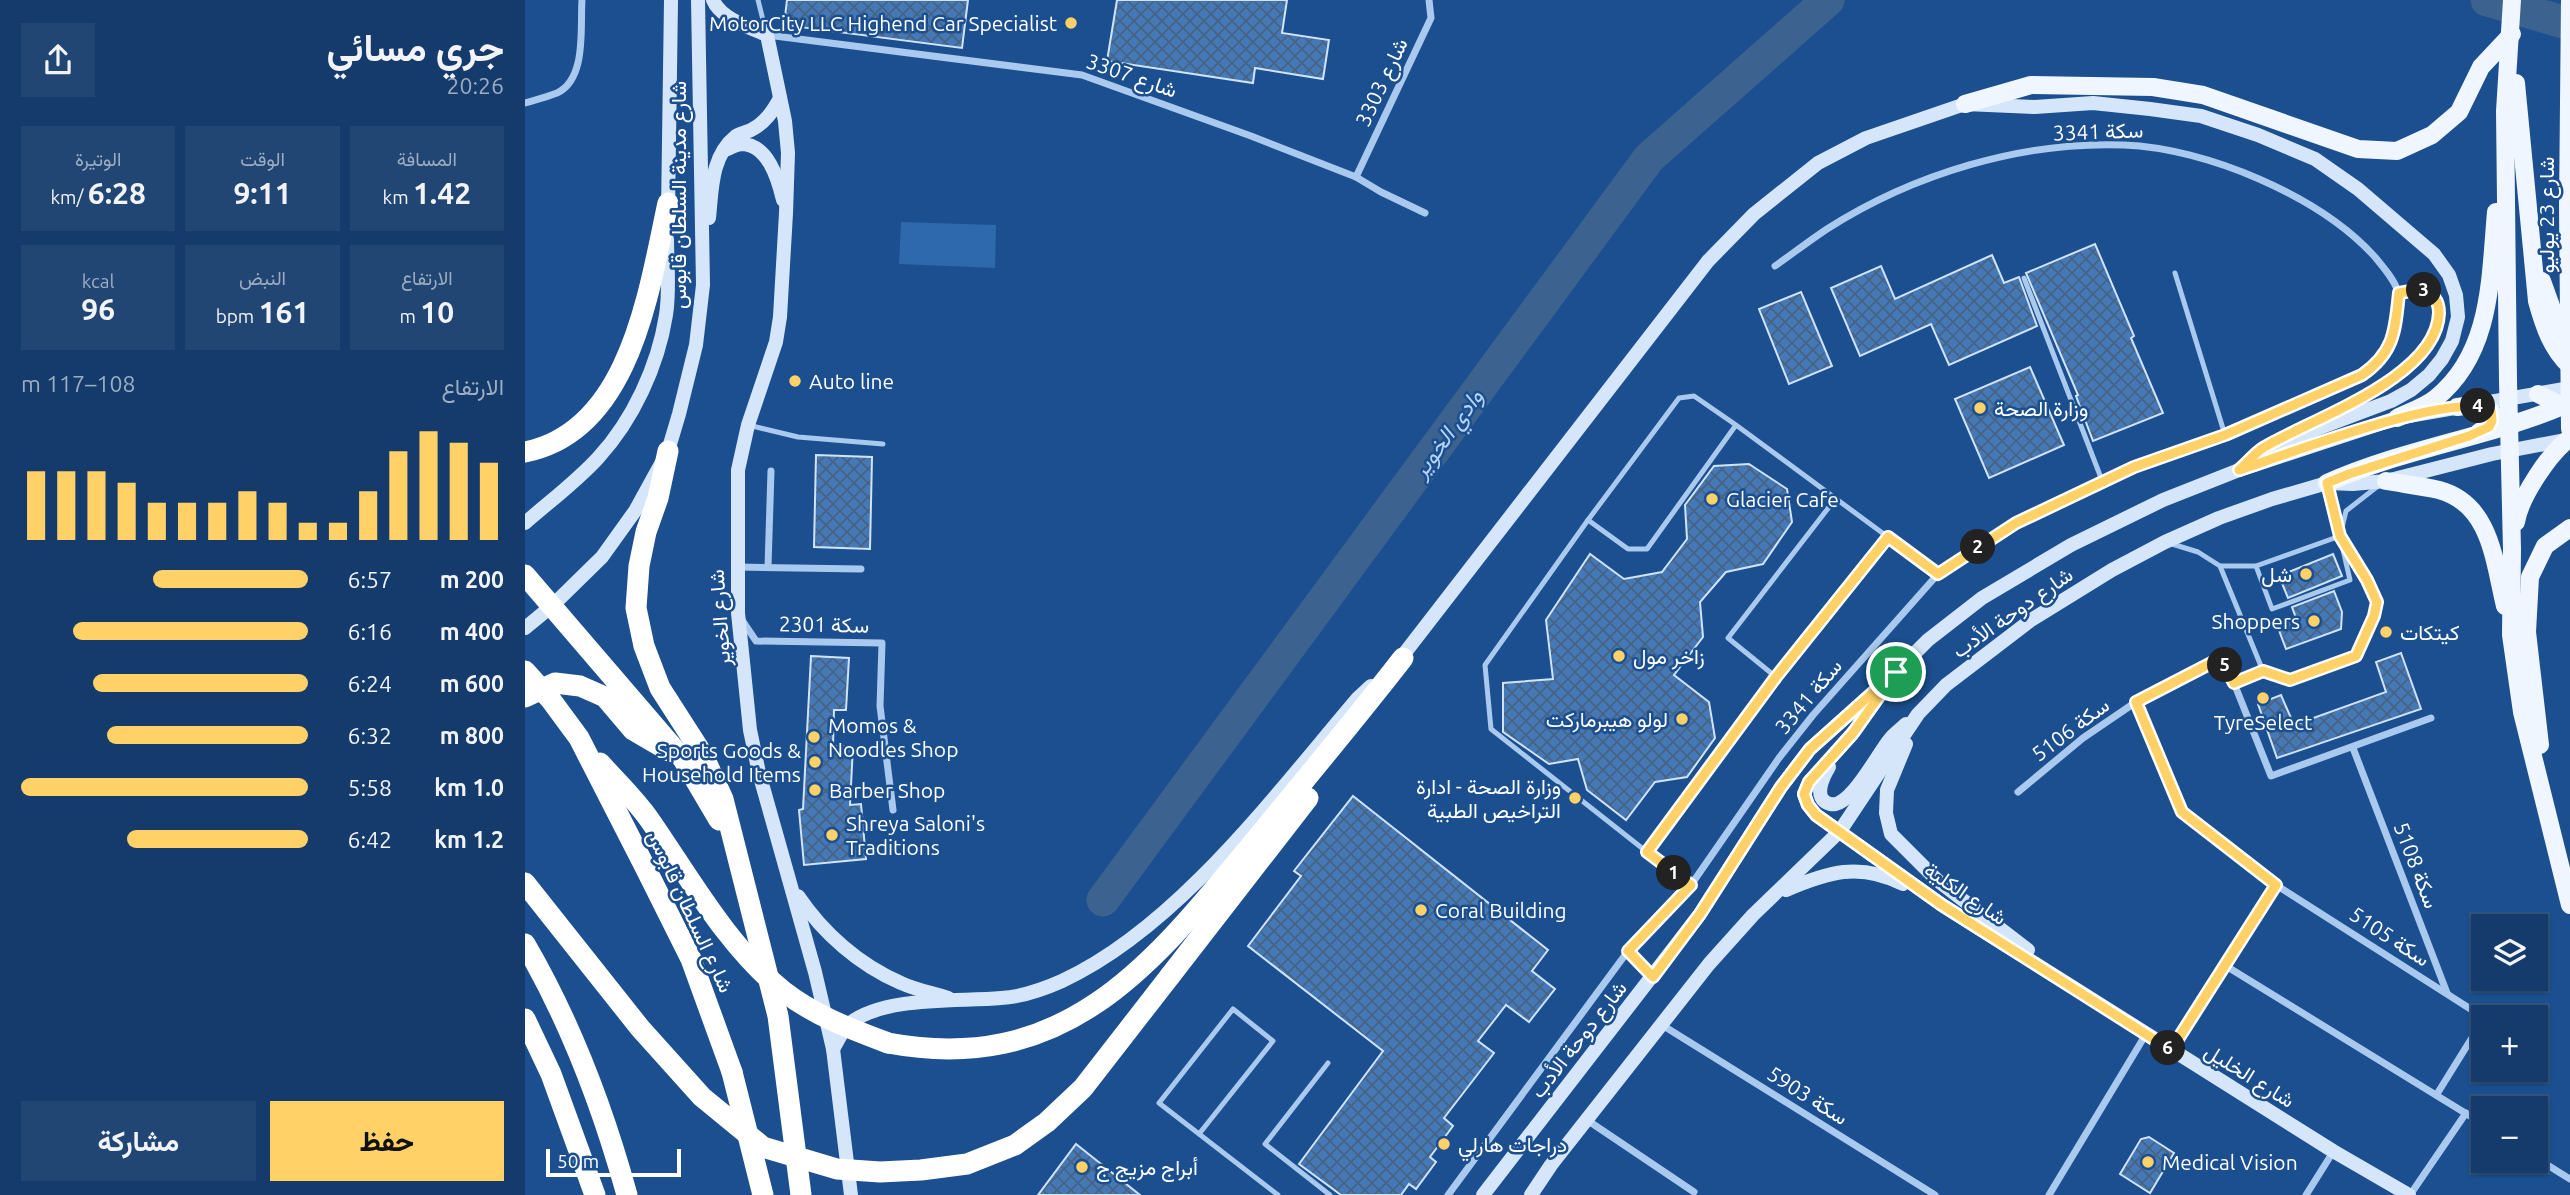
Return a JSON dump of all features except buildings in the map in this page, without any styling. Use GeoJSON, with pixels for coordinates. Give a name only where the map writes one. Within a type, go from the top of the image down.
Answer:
{"type":"FeatureCollection","features":[{"type":"Feature","properties":{"kind":"highway"},"geometry":{"type":"LineString","coordinates":[[525,452],[565,436],[587,419],[611,389],[644,311],[667,203]]}},
{"type":"Feature","properties":{"kind":"highway"},"geometry":{"type":"LineString","coordinates":[[668,451],[659,498],[646,532],[639,566],[636,608],[644,646],[660,688],[703,755],[723,799],[778,1016],[801,1195]]}},
{"type":"Feature","properties":{"kind":"highway"},"geometry":{"type":"LineString","coordinates":[[525,575],[683,759],[734,845]]}},
{"type":"Feature","properties":{"kind":"highway"},"geometry":{"type":"LineString","coordinates":[[525,883],[640,1028],[702,1097],[764,1147],[837,1169],[880,1172],[967,1164],[1015,1145],[1047,1122],[1083,1088],[1334,764],[1403,658]]}},
{"type":"Feature","properties":{"kind":"highway"},"geometry":{"type":"LineString","coordinates":[[579,738],[647,816],[709,907],[751,961],[784,992],[835,1023],[888,1043],[915,1048],[979,1047],[1020,1040],[1064,1023],[1141,970],[1181,930],[1335,745],[1403,658]]}},
{"type":"Feature","properties":{"kind":"highway","name":"شارع السلطان قابوس"},"geometry":{"type":"LineString","coordinates":[[525,671],[579,738],[691,960],[732,1072],[763,1195]]}},
{"type":"Feature","properties":{"kind":"highway"},"geometry":{"type":"LineString","coordinates":[[525,697],[555,683],[580,686],[605,697],[633,730],[683,759]]}},
{"type":"Feature","properties":{"kind":"highway"},"geometry":{"type":"LineString","coordinates":[[525,944],[576,1043],[610,1134],[627,1195]]}},
{"type":"Feature","properties":{"kind":"highway"},"geometry":{"type":"LineString","coordinates":[[525,1018],[551,1074],[595,1195]]}},
{"type":"Feature","properties":{"kind":"highway"},"geometry":{"type":"LineString","coordinates":[[525,1044],[562,1106]]}},
{"type":"Feature","properties":{"kind":"main road","name":"شارع مدينة السلطان قابوس"},"geometry":{"type":"LineString","coordinates":[[525,523],[596,460],[615,438],[657,355],[666,313],[671,0]]}},
{"type":"Feature","properties":{"kind":"main road","name":"شارع مدينة السلطان قابوس"},"geometry":{"type":"LineString","coordinates":[[525,628],[602,557],[635,511],[668,451],[696,345],[703,285],[698,0]]}},
{"type":"Feature","properties":{"kind":"main road"},"geometry":{"type":"LineString","coordinates":[[713,0],[715,5],[736,22],[767,35]]}},
{"type":"Feature","properties":{"kind":"main road"},"geometry":{"type":"LineString","coordinates":[[2397,418],[2435,399],[2457,376],[2476,348],[2488,303],[2512,27],[2512,0]]}},
{"type":"Feature","properties":{"kind":"main road","name":"شارع 23 يوليو"},"geometry":{"type":"LineString","coordinates":[[2570,0],[2570,436]]}},
{"type":"Feature","properties":{"kind":"main road"},"geometry":{"type":"LineString","coordinates":[[833,1049],[848,1025],[883,1007],[949,999],[1002,998],[1052,984],[1104,957],[1144,928],[1207,871],[1357,699],[1403,658],[1708,261],[1754,214],[1818,163],[1866,138],[2031,85],[2153,87],[2203,95],[2358,149],[2397,151],[2432,135],[2459,112],[2481,67],[2512,27]]}},
{"type":"Feature","properties":{"kind":"main road"},"geometry":{"type":"LineString","coordinates":[[2512,27],[2537,301],[2545,329],[2559,356],[2570,366]]}},
{"type":"Feature","properties":{"kind":"main road","name":"شارع الخوير"},"geometry":{"type":"LineString","coordinates":[[767,35],[788,153],[786,213],[776,342],[748,425],[737,470],[738,613],[750,730],[759,773],[815,972],[833,1049],[851,1195]]}},
{"type":"Feature","properties":{"kind":"main road"},"geometry":{"type":"LineString","coordinates":[[703,285],[714,172],[724,150],[737,136],[763,122],[780,98]]}},
{"type":"Feature","properties":{"kind":"main road"},"geometry":{"type":"LineString","coordinates":[[1965,104],[2035,107],[2093,103],[2201,116],[2258,135],[2315,159],[2358,189],[2434,254],[2449,275],[2456,295],[2458,317],[2452,341],[2429,375],[2411,390],[2391,401],[2261,450],[2239,470]]}},
{"type":"Feature","properties":{"kind":"main road"},"geometry":{"type":"LineString","coordinates":[[2505,111],[2511,635]]}},
{"type":"Feature","properties":{"kind":"main road"},"geometry":{"type":"LineString","coordinates":[[724,150],[741,144],[753,147],[765,155],[773,169],[786,213]]}},
{"type":"Feature","properties":{"kind":"main road"},"geometry":{"type":"LineString","coordinates":[[2530,241],[2556,320],[2570,343]]}},
{"type":"Feature","properties":{"kind":"main road","name":"شارع دوحة الأدب"},"geometry":{"type":"LineString","coordinates":[[1483,1195],[1700,914],[1781,787],[1810,749],[1928,640],[1982,598],[2049,558],[2163,500],[2239,470],[2397,418],[2570,388]]}},
{"type":"Feature","properties":{"kind":"main road"},"geometry":{"type":"LineString","coordinates":[[2538,394],[2568,406]]}},
{"type":"Feature","properties":{"kind":"main road"},"geometry":{"type":"LineString","coordinates":[[2327,483],[2360,470],[2568,406]]}},
{"type":"Feature","properties":{"kind":"main road"},"geometry":{"type":"LineString","coordinates":[[2457,407],[2485,407],[2493,414],[2489,427],[2469,436]]}},
{"type":"Feature","properties":{"kind":"main road"},"geometry":{"type":"LineString","coordinates":[[2512,549],[2518,511],[2546,464],[2570,436]]}},
{"type":"Feature","properties":{"kind":"main road","name":"شارع دوحة الأدب"},"geometry":{"type":"LineString","coordinates":[[1531,1195],[1709,964],[1840,831],[1918,715],[1946,685],[2031,620],[2112,570],[2165,542],[2229,514],[2327,483],[2386,481],[2570,436]]}},
{"type":"Feature","properties":{"kind":"main road"},"geometry":{"type":"LineString","coordinates":[[2386,481],[2440,491],[2469,505],[2483,523],[2511,635],[2522,712],[2570,905]]}},
{"type":"Feature","properties":{"kind":"main road"},"geometry":{"type":"LineString","coordinates":[[2548,814],[2527,632],[2530,577],[2545,546],[2570,528]]}},
{"type":"Feature","properties":{"kind":"main road"},"geometry":{"type":"LineString","coordinates":[[1896,672],[1841,748],[1821,785],[1820,794],[1824,801],[1838,804],[1847,798],[1891,737],[1918,715]]}},
{"type":"Feature","properties":{"kind":"main road"},"geometry":{"type":"LineString","coordinates":[[1918,715],[1887,790],[1886,813],[1891,834],[1937,880],[1985,914],[2072,986]]}},
{"type":"Feature","properties":{"kind":"main road","name":"شارع الكلية"},"geometry":{"type":"LineString","coordinates":[[1841,748],[1809,782],[1804,794],[1816,815],[1942,905],[2072,986]]}},
{"type":"Feature","properties":{"kind":"main road"},"geometry":{"type":"LineString","coordinates":[[1775,895],[1825,874],[1848,870],[1888,877],[1942,905]]}},
{"type":"Feature","properties":{"kind":"main road"},"geometry":{"type":"LineString","coordinates":[[790,884],[808,911],[836,942],[901,983],[949,999]]}},
{"type":"Feature","properties":{"kind":"main road","name":"شارع الخليل"},"geometry":{"type":"LineString","coordinates":[[2072,986],[2333,1151],[2409,1195]]}},
{"type":"Feature","properties":{"kind":"street"},"geometry":{"type":"LineString","coordinates":[[525,103],[559,92],[569,83],[576,71],[582,0]]}},
{"type":"Feature","properties":{"kind":"street","name":"3303 شارع"},"geometry":{"type":"LineString","coordinates":[[1356,177],[1431,18],[1429,0]]}},
{"type":"Feature","properties":{"kind":"street","name":"3307 شارع"},"geometry":{"type":"LineString","coordinates":[[767,35],[1082,75],[1356,177],[1425,213]]}},
{"type":"Feature","properties":{"kind":"street","name":"سكة 3341"},"geometry":{"type":"LineString","coordinates":[[1448,1195],[1628,951],[1691,885],[1779,758],[1813,715],[1938,574],[2016,523],[2134,467],[2225,435],[2340,386],[2376,365],[2393,340],[2399,293],[2385,268],[2359,240],[2329,216],[2277,188],[2200,157],[2158,147],[2123,145],[2093,145],[2039,151],[1984,161],[1935,176],[1885,198],[1828,229],[1775,266]]}},
{"type":"Feature","properties":{"kind":"street"},"geometry":{"type":"LineString","coordinates":[[2261,450],[2382,386],[2411,365],[2438,321],[2439,305],[2432,293],[2422,289],[2399,293]]}},
{"type":"Feature","properties":{"kind":"street"},"geometry":{"type":"LineString","coordinates":[[768,567],[771,471]]}},
{"type":"Feature","properties":{"kind":"street"},"geometry":{"type":"LineString","coordinates":[[736,567],[861,569]]}},
{"type":"Feature","properties":{"kind":"street","name":"سكة 2301"},"geometry":{"type":"LineString","coordinates":[[738,613],[756,641],[882,643],[880,706],[893,810]]}},
{"type":"Feature","properties":{"kind":"street","name":"سكة 5106"},"geometry":{"type":"LineString","coordinates":[[2018,792],[2083,738],[2136,702],[2221,658],[2234,683]]}},
{"type":"Feature","properties":{"kind":"street"},"geometry":{"type":"LineString","coordinates":[[2263,671],[2234,683],[2271,776],[2431,718]]}},
{"type":"Feature","properties":{"kind":"street","name":"سكة 5105"},"geometry":{"type":"LineString","coordinates":[[2136,702],[2182,812],[2276,885],[2471,1011]]}},
{"type":"Feature","properties":{"kind":"street","name":"سكة 5108"},"geometry":{"type":"LineString","coordinates":[[2353,748],[2447,994]]}},
{"type":"Feature","properties":{"kind":"street"},"geometry":{"type":"LineString","coordinates":[[2171,1050],[2276,885]]}},
{"type":"Feature","properties":{"kind":"street"},"geometry":{"type":"LineString","coordinates":[[1628,951],[1653,977]]}},
{"type":"Feature","properties":{"kind":"street"},"geometry":{"type":"LineString","coordinates":[[2226,966],[2471,1116]]}},
{"type":"Feature","properties":{"kind":"street","name":"سكة 5903"},"geometry":{"type":"LineString","coordinates":[[1662,1025],[1935,1195]]}},
{"type":"Feature","properties":{"kind":"street"},"geometry":{"type":"LineString","coordinates":[[2049,1195],[2146,1034]]}},
{"type":"Feature","properties":{"kind":"street"},"geometry":{"type":"LineString","coordinates":[[2437,1094],[2471,1039]]}},
{"type":"Feature","properties":{"kind":"street"},"geometry":{"type":"LineString","coordinates":[[2409,1195],[2466,1113]]}},
{"type":"Feature","properties":{"kind":"street"},"geometry":{"type":"LineString","coordinates":[[1587,1120],[1694,1192]]}},
{"type":"Feature","properties":{"kind":"street"},"geometry":{"type":"LineString","coordinates":[[2306,1195],[2333,1151]]}},
{"type":"Feature","properties":{"kind":"street"},"geometry":{"type":"LineString","coordinates":[[2548,1165],[2570,1179]]}},
{"type":"Feature","properties":{"kind":"lane"},"geometry":{"type":"LineString","coordinates":[[758,0],[767,35]]}},
{"type":"Feature","properties":{"kind":"lane"},"geometry":{"type":"LineString","coordinates":[[2175,273],[2225,435]]}},
{"type":"Feature","properties":{"kind":"lane"},"geometry":{"type":"LineString","coordinates":[[2024,278],[2103,483]]}},
{"type":"Feature","properties":{"kind":"lane"},"geometry":{"type":"LineString","coordinates":[[1691,885],[1491,729],[1485,665],[1679,398],[1694,396],[1938,574]]}},
{"type":"Feature","properties":{"kind":"lane"},"geometry":{"type":"LineString","coordinates":[[748,425],[798,437],[883,444]]}},
{"type":"Feature","properties":{"kind":"lane"},"geometry":{"type":"LineString","coordinates":[[1588,520],[1628,549],[1647,549],[1736,425]]}},
{"type":"Feature","properties":{"kind":"lane"},"geometry":{"type":"LineString","coordinates":[[2220,566],[2263,671],[2290,680],[2356,656],[2374,616],[2377,602],[2340,536],[2346,511],[2386,481]]}},
{"type":"Feature","properties":{"kind":"lane"},"geometry":{"type":"LineString","coordinates":[[2256,566],[2272,609],[2350,580],[2327,483]]}},
{"type":"Feature","properties":{"kind":"lane"},"geometry":{"type":"LineString","coordinates":[[1776,677],[1728,638],[1836,498]]}},
{"type":"Feature","properties":{"kind":"lane"},"geometry":{"type":"LineString","coordinates":[[2165,542],[2198,552],[2220,566],[2256,566],[2340,536]]}},
{"type":"Feature","properties":{"kind":"lane"},"geometry":{"type":"LineString","coordinates":[[1647,852],[1776,677],[1888,537]]}},
{"type":"Feature","properties":{"kind":"lane"},"geometry":{"type":"LineString","coordinates":[[1199,1134],[1273,1041],[1233,1009],[1159,1103],[1199,1134],[1278,1195]]}},
{"type":"Feature","properties":{"kind":"lane"},"geometry":{"type":"LineString","coordinates":[[1328,1063],[1265,1144],[1330,1195]]}},
{"type":"Feature","properties":{"kind":"shaded area"},"geometry":{"type":"Polygon","coordinates":[[[901,222],[996,225],[995,268],[899,264],[901,222]]]}},
{"type":"Feature","properties":{"kind":"waterway","name":"وادي الخوير"},"geometry":{"type":"LineString","coordinates":[[1103,900],[1649,158],[1828,0]]}},
{"type":"Feature","properties":{"kind":"waterway","name":"وادي الخوير"},"geometry":{"type":"LineString","coordinates":[[2487,0],[2570,24]]}},
{"type":"Feature","properties":{"kind":"place","name":"MotorCity LLC Highend Car Specialist"},"geometry":{"type":"Point","coordinates":[1071,23]}},
{"type":"Feature","properties":{"kind":"place","name":"Auto line"},"geometry":{"type":"Point","coordinates":[795,381]}},
{"type":"Feature","properties":{"kind":"place","name":"وزارة الصحة"},"geometry":{"type":"Point","coordinates":[1980,408]}},
{"type":"Feature","properties":{"kind":"place","name":"Glacier Cafe"},"geometry":{"type":"Point","coordinates":[1712,499]}},
{"type":"Feature","properties":{"kind":"place","name":"شل"},"geometry":{"type":"Point","coordinates":[2306,574]}},
{"type":"Feature","properties":{"kind":"place","name":"Shoppers"},"geometry":{"type":"Point","coordinates":[2314,621]}},
{"type":"Feature","properties":{"kind":"place","name":"كيتكات"},"geometry":{"type":"Point","coordinates":[2386,632]}},
{"type":"Feature","properties":{"kind":"place","name":"زاخر مول"},"geometry":{"type":"Point","coordinates":[1619,656]}},
{"type":"Feature","properties":{"kind":"place","name":"TyreSelect"},"geometry":{"type":"Point","coordinates":[2263,698]}},
{"type":"Feature","properties":{"kind":"place","name":"لولو هيبرماركت"},"geometry":{"type":"Point","coordinates":[1682,719]}},
{"type":"Feature","properties":{"kind":"place","name":"Momos & Noodles Shop"},"geometry":{"type":"Point","coordinates":[814,737]}},
{"type":"Feature","properties":{"kind":"place","name":"Sports Goods & Household Items"},"geometry":{"type":"Point","coordinates":[815,762]}},
{"type":"Feature","properties":{"kind":"place","name":"Barber Shop"},"geometry":{"type":"Point","coordinates":[815,790]}},
{"type":"Feature","properties":{"kind":"place","name":"وزارة الصحة - ادارة التراخيص الطبية"},"geometry":{"type":"Point","coordinates":[1575,798]}},
{"type":"Feature","properties":{"kind":"place","name":"Shreya Saloni's Traditions"},"geometry":{"type":"Point","coordinates":[832,835]}},
{"type":"Feature","properties":{"kind":"place","name":"Coral Building"},"geometry":{"type":"Point","coordinates":[1421,910]}},
{"type":"Feature","properties":{"kind":"place","name":"دراجات هارلي"},"geometry":{"type":"Point","coordinates":[1444,1144]}},
{"type":"Feature","properties":{"kind":"place","name":"Medical Vision"},"geometry":{"type":"Point","coordinates":[2148,1162]}},
{"type":"Feature","properties":{"kind":"place","name":"أبراج مزيج ج"},"geometry":{"type":"Point","coordinates":[1082,1167]}},
{"type":"Feature","properties":{"kind":"route"},"geometry":{"type":"LineString","coordinates":[[2422,289],[2432,293],[2439,305],[2438,321],[2411,365],[2382,386],[2261,450],[2239,470],[2397,418],[2473,405],[2485,407],[2493,414],[2489,427],[2469,436],[2327,483],[2340,536],[2377,602],[2374,616],[2356,656],[2290,680],[2263,671],[2234,683],[2221,658],[2136,702],[2182,812],[2276,885],[2171,1050],[1942,905],[1816,815],[1808,805],[1804,794],[1809,782],[1853,733],[1896,672],[1810,749],[1781,787],[1700,914],[1653,977],[1628,951],[1691,885],[1647,852],[1776,677],[1888,537],[1938,574],[2016,523],[2134,467],[2225,435],[2362,375],[2376,365],[2393,340],[2399,293],[2422,289]]}}]}
